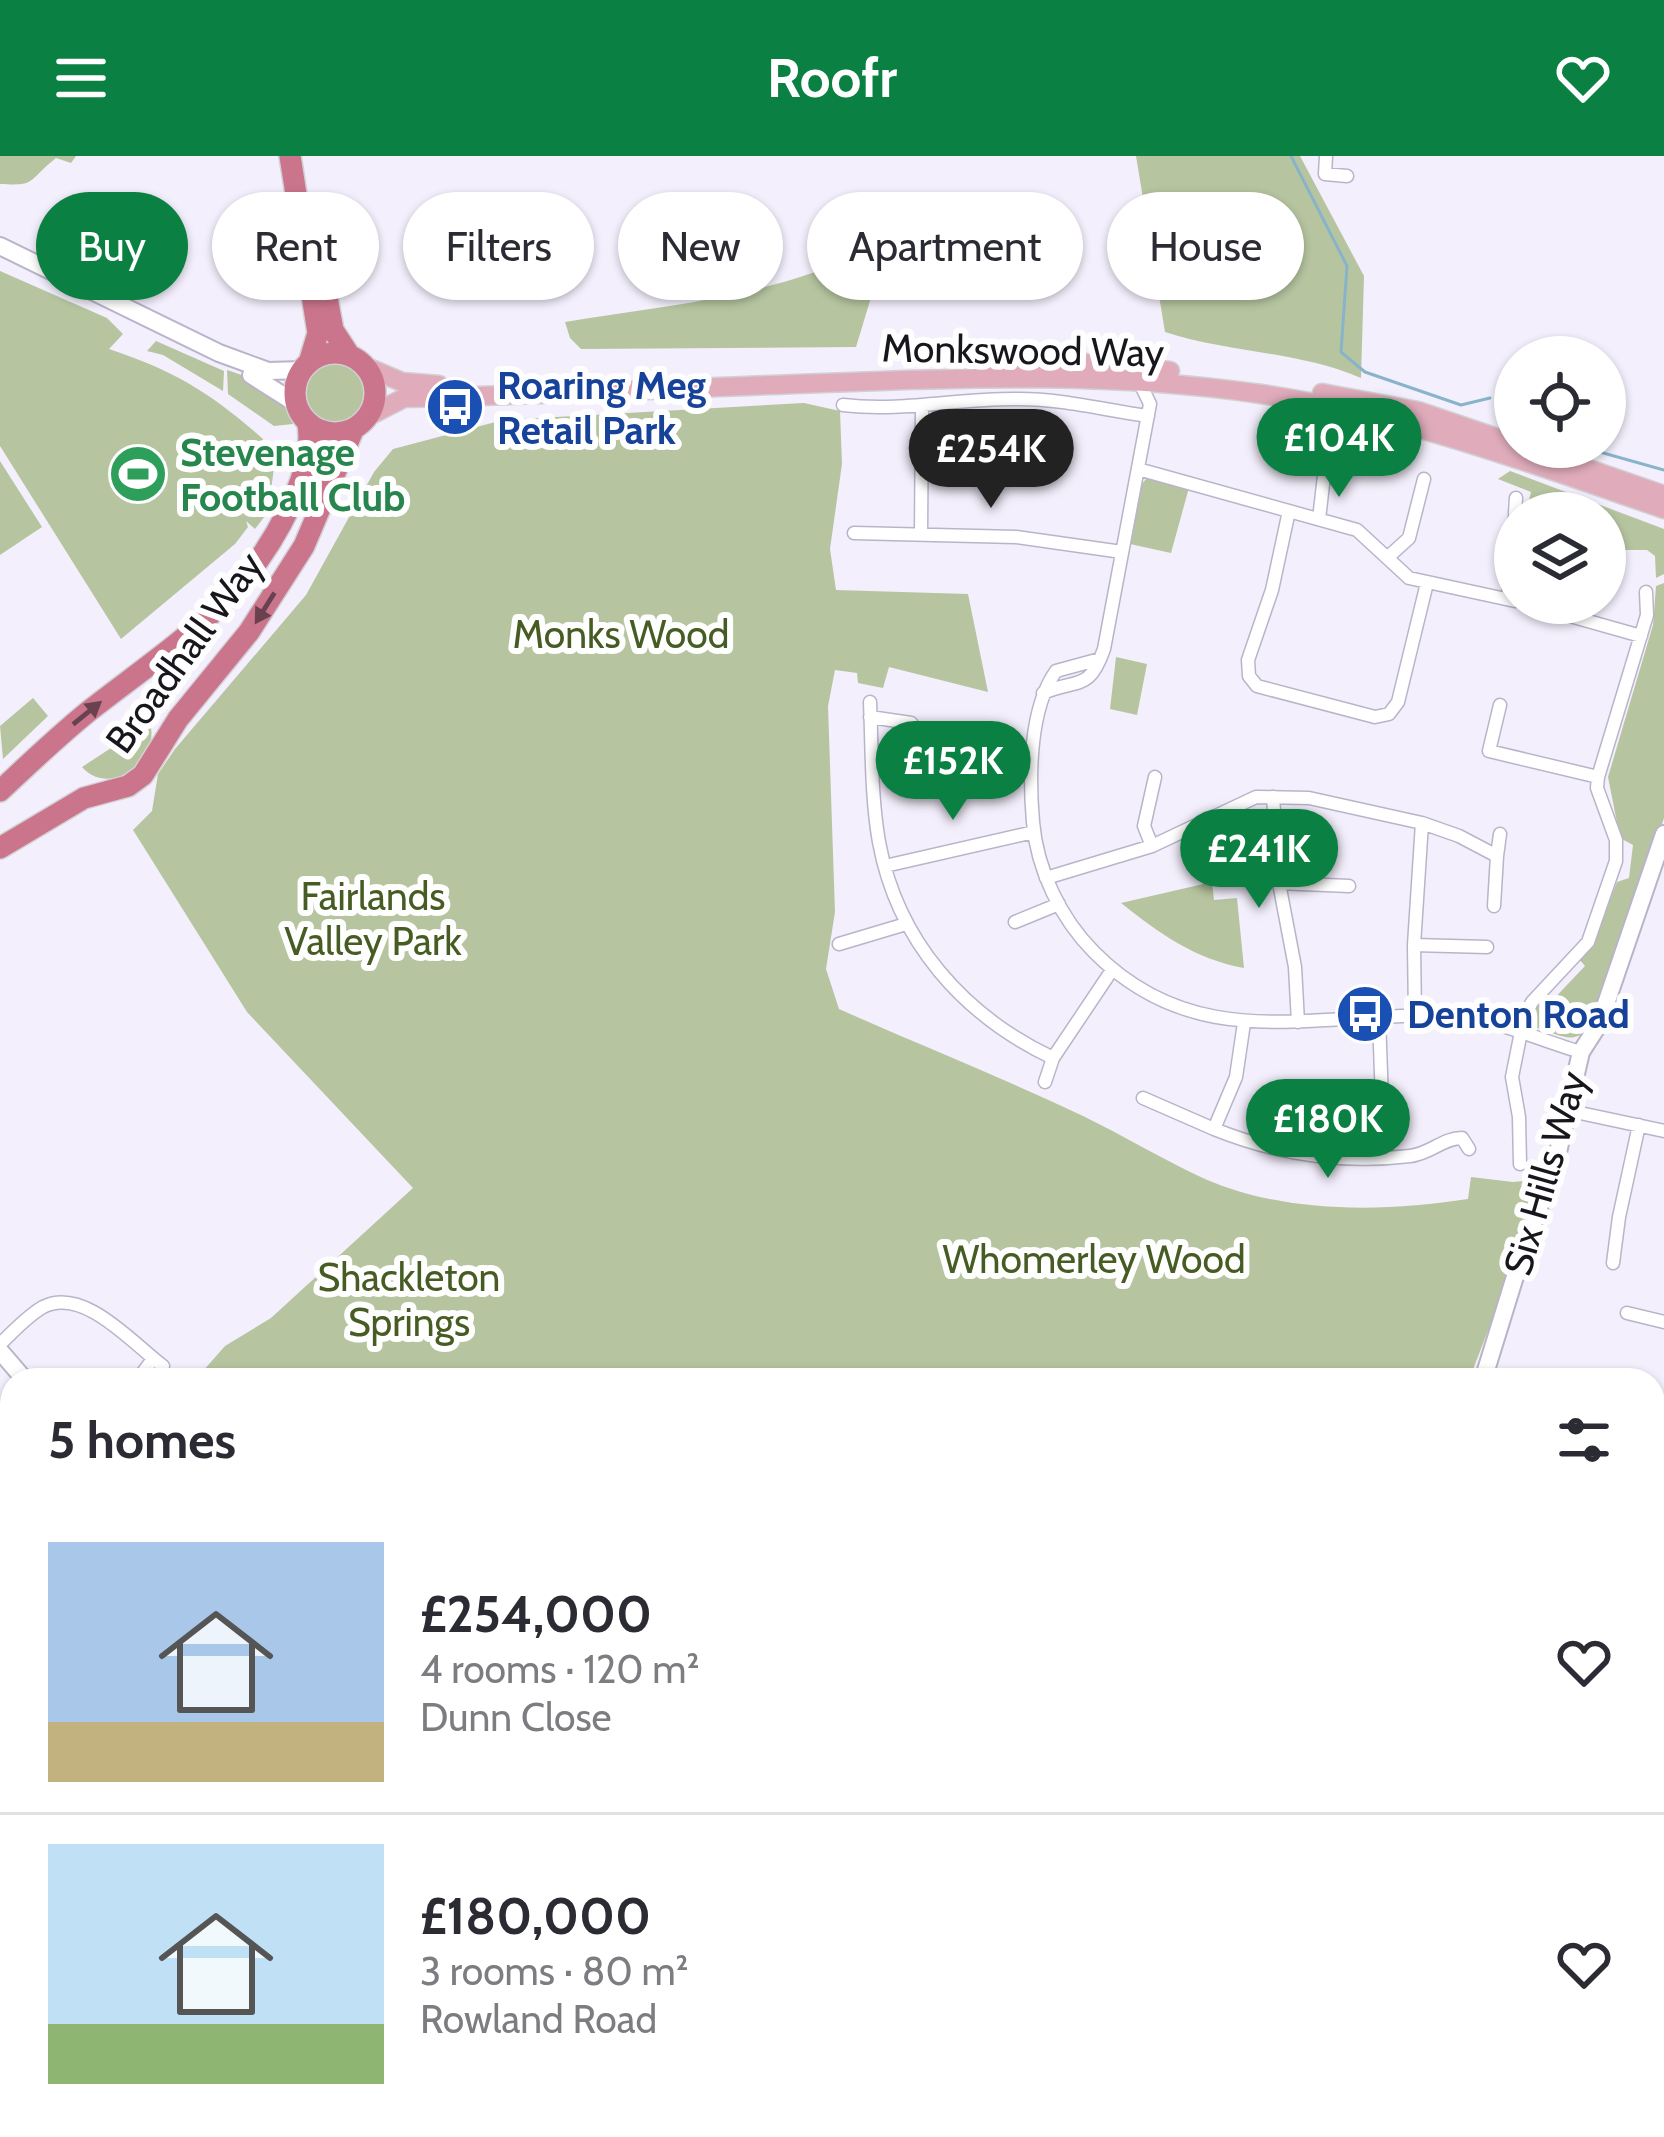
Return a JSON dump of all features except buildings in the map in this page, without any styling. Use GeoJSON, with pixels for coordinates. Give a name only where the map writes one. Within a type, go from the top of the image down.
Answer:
{"type":"FeatureCollection","features":[{"type":"Feature","properties":{"kind":"highway"},"geometry":{"type":"LineString","coordinates":[[290,156],[318,333],[296,386],[295,403],[308,424],[328,434],[362,422],[374,389],[369,368],[348,353],[334,330],[303,156]]}},
{"type":"Feature","properties":{"kind":"highway"},"geometry":{"type":"LineString","coordinates":[[306,366],[321,357],[348,353]]}},
{"type":"Feature","properties":{"kind":"highway","name":"Broadhall Way"},"geometry":{"type":"LineString","coordinates":[[0,848],[84,798],[128,786],[143,775],[178,719],[249,632],[304,546],[362,422]]}},
{"type":"Feature","properties":{"kind":"highway","name":"Broadhall Way"},"geometry":{"type":"LineString","coordinates":[[0,791],[75,723],[205,623],[231,597],[267,549],[296,493],[309,452],[308,424]]}},
{"type":"Feature","properties":{"kind":"main road","name":"Monkswood Way"},"geometry":{"type":"LineString","coordinates":[[369,368],[419,385],[1028,363],[1122,366],[1267,383],[1418,411],[1494,436]]}},
{"type":"Feature","properties":{"kind":"main road","name":"Monkswood Way"},"geometry":{"type":"LineString","coordinates":[[362,422],[404,398],[1026,376],[1138,380],[1264,394],[1370,416],[1522,460],[1664,509]]}},
{"type":"Feature","properties":{"kind":"main road"},"geometry":{"type":"LineString","coordinates":[[1586,468],[1664,495]]}},
{"type":"Feature","properties":{"kind":"street"},"geometry":{"type":"LineString","coordinates":[[1325,156],[1325,174],[1347,176]]}},
{"type":"Feature","properties":{"kind":"street"},"geometry":{"type":"LineString","coordinates":[[0,246],[219,353],[268,371],[306,366]]}},
{"type":"Feature","properties":{"kind":"street"},"geometry":{"type":"LineString","coordinates":[[0,258],[215,362],[261,379],[295,403]]}},
{"type":"Feature","properties":{"kind":"street"},"geometry":{"type":"LineString","coordinates":[[1138,380],[1149,410]]}},
{"type":"Feature","properties":{"kind":"street"},"geometry":{"type":"LineString","coordinates":[[863,381],[864,407]]}},
{"type":"Feature","properties":{"kind":"street"},"geometry":{"type":"LineString","coordinates":[[1172,383],[1149,410],[1094,675],[1083,683],[1043,693],[1032,778],[1034,832],[1046,878],[1059,904],[1085,943],[1112,970],[1162,1003],[1244,1023],[1462,1017],[1581,1052]]}},
{"type":"Feature","properties":{"kind":"street"},"geometry":{"type":"LineString","coordinates":[[843,405],[922,408],[1019,399],[1149,410]]}},
{"type":"Feature","properties":{"kind":"street"},"geometry":{"type":"LineString","coordinates":[[921,535],[922,408]]}},
{"type":"Feature","properties":{"kind":"street"},"geometry":{"type":"LineString","coordinates":[[1319,519],[1327,449]]}},
{"type":"Feature","properties":{"kind":"street"},"geometry":{"type":"LineString","coordinates":[[1138,469],[1364,533],[1402,575],[1494,597]]}},
{"type":"Feature","properties":{"kind":"street"},"geometry":{"type":"LineString","coordinates":[[1387,558],[1409,538],[1424,478]]}},
{"type":"Feature","properties":{"kind":"street"},"geometry":{"type":"LineString","coordinates":[[1289,511],[1272,590],[1248,660],[1249,676],[1257,686],[1375,717],[1389,714],[1398,702],[1427,583]]}},
{"type":"Feature","properties":{"kind":"street"},"geometry":{"type":"LineString","coordinates":[[854,533],[1016,536],[1122,552]]}},
{"type":"Feature","properties":{"kind":"street"},"geometry":{"type":"LineString","coordinates":[[1520,1164],[1520,1117],[1512,1077],[1520,1033],[1532,1002],[1588,942],[1612,876],[1616,840],[1597,788],[1598,777],[1647,615],[1646,592]]}},
{"type":"Feature","properties":{"kind":"street"},"geometry":{"type":"LineString","coordinates":[[1598,624],[1641,636]]}},
{"type":"Feature","properties":{"kind":"street"},"geometry":{"type":"LineString","coordinates":[[1500,705],[1489,751],[1598,777]]}},
{"type":"Feature","properties":{"kind":"street"},"geometry":{"type":"LineString","coordinates":[[873,764],[916,762],[921,736],[910,723],[870,709],[873,764],[878,836],[906,924],[950,985],[975,1009],[1004,1032],[1053,1058]]}},
{"type":"Feature","properties":{"kind":"street"},"geometry":{"type":"LineString","coordinates":[[1151,846],[1144,826],[1156,777]]}},
{"type":"Feature","properties":{"kind":"street"},"geometry":{"type":"LineString","coordinates":[[1046,878],[1151,846],[1234,805],[1273,797],[1328,802],[1422,823],[1497,856]]}},
{"type":"Feature","properties":{"kind":"street"},"geometry":{"type":"LineString","coordinates":[[1273,797],[1298,1022]]}},
{"type":"Feature","properties":{"kind":"street"},"geometry":{"type":"LineString","coordinates":[[1415,1016],[1422,823]]}},
{"type":"Feature","properties":{"kind":"street"},"geometry":{"type":"LineString","coordinates":[[885,866],[1034,832]]}},
{"type":"Feature","properties":{"kind":"street"},"geometry":{"type":"LineString","coordinates":[[1494,906],[1500,834]]}},
{"type":"Feature","properties":{"kind":"street","name":"Six Hills Way"},"geometry":{"type":"LineString","coordinates":[[1487,1368],[1520,1257],[1574,1112],[1581,1052],[1599,1024],[1664,834]]}},
{"type":"Feature","properties":{"kind":"street"},"geometry":{"type":"LineString","coordinates":[[1279,883],[1349,886]]}},
{"type":"Feature","properties":{"kind":"street"},"geometry":{"type":"LineString","coordinates":[[1015,922],[1059,904]]}},
{"type":"Feature","properties":{"kind":"street"},"geometry":{"type":"LineString","coordinates":[[839,944],[906,924]]}},
{"type":"Feature","properties":{"kind":"street"},"geometry":{"type":"LineString","coordinates":[[1414,945],[1487,947]]}},
{"type":"Feature","properties":{"kind":"street"},"geometry":{"type":"LineString","coordinates":[[1045,1082],[1053,1058],[1112,970]]}},
{"type":"Feature","properties":{"kind":"street"},"geometry":{"type":"LineString","coordinates":[[1378,1018],[1384,1157]]}},
{"type":"Feature","properties":{"kind":"street"},"geometry":{"type":"LineString","coordinates":[[1214,1129],[1236,1076],[1244,1023]]}},
{"type":"Feature","properties":{"kind":"street"},"geometry":{"type":"LineString","coordinates":[[1142,1098],[1214,1129],[1284,1151],[1384,1157],[1424,1154],[1453,1138],[1462,1138],[1469,1149]]}},
{"type":"Feature","properties":{"kind":"street"},"geometry":{"type":"LineString","coordinates":[[1574,1112],[1664,1131]]}},
{"type":"Feature","properties":{"kind":"street"},"geometry":{"type":"LineString","coordinates":[[1613,1263],[1640,1125]]}},
{"type":"Feature","properties":{"kind":"street"},"geometry":{"type":"LineString","coordinates":[[0,1347],[45,1306],[69,1302],[93,1313],[158,1363],[152,1368]]}},
{"type":"Feature","properties":{"kind":"street"},"geometry":{"type":"LineString","coordinates":[[1627,1313],[1664,1322]]}},
{"type":"Feature","properties":{"kind":"green space"},"geometry":{"type":"Polygon","coordinates":[[[0,156],[76,156],[71,163],[56,158],[31,181],[0,184],[0,156]]]}},
{"type":"Feature","properties":{"kind":"green space"},"geometry":{"type":"Polygon","coordinates":[[[1136,156],[1300,156],[1364,276],[1361,378],[1313,362],[1165,332],[1160,300],[1304,300],[1304,192],[1142,192],[1136,156]]]}},
{"type":"Feature","properties":{"kind":"green space","name":"Stevenage Football Club"},"geometry":{"type":"Polygon","coordinates":[[[0,271],[36,287],[36,300],[66,300],[107,318],[123,334],[109,349],[191,385],[263,439],[262,449],[276,453],[268,512],[255,529],[246,521],[248,527],[235,544],[121,639],[0,446],[0,271]]]}},
{"type":"Feature","properties":{"kind":"green space"},"geometry":{"type":"Polygon","coordinates":[[[807,274],[807,300],[870,300],[856,347],[581,349],[570,338],[565,322],[702,300],[783,300],[783,282],[807,274]]]}},
{"type":"Feature","properties":{"kind":"green space"},"geometry":{"type":"Polygon","coordinates":[[[156,341],[224,371],[223,391],[163,355],[147,351],[156,341]]]}},
{"type":"Feature","properties":{"kind":"green space"},"geometry":{"type":"Polygon","coordinates":[[[335,361],[358,371],[368,394],[358,417],[335,427],[312,417],[302,394],[312,371],[335,361]]]}},
{"type":"Feature","properties":{"kind":"green space"},"geometry":{"type":"Polygon","coordinates":[[[227,370],[268,388],[283,403],[293,424],[274,426],[228,394],[227,370]]]}},
{"type":"Feature","properties":{"kind":"green space"},"geometry":{"type":"Polygon","coordinates":[[[804,403],[840,411],[842,464],[830,549],[836,590],[968,594],[988,692],[889,667],[883,688],[858,683],[857,673],[835,670],[828,706],[835,912],[826,969],[839,1009],[1053,1102],[1205,1179],[1268,1199],[1335,1207],[1403,1206],[1468,1199],[1471,1177],[1513,1182],[1546,1179],[1474,1368],[206,1368],[225,1346],[271,1318],[413,1188],[247,1012],[133,830],[152,811],[158,774],[175,749],[306,595],[374,472],[393,449],[503,420],[804,403]]]}},
{"type":"Feature","properties":{"kind":"green space"},"geometry":{"type":"Polygon","coordinates":[[[0,461],[42,527],[0,555],[0,461]]]}},
{"type":"Feature","properties":{"kind":"green space"},"geometry":{"type":"Polygon","coordinates":[[[1510,471],[1566,492],[1531,492],[1498,479],[1510,471]]]}},
{"type":"Feature","properties":{"kind":"green space"},"geometry":{"type":"Polygon","coordinates":[[[1160,476],[1190,484],[1171,553],[1130,544],[1141,485],[1160,476]]]}},
{"type":"Feature","properties":{"kind":"green space"},"geometry":{"type":"Polygon","coordinates":[[[1626,515],[1664,529],[1664,574],[1656,578],[1655,556],[1647,550],[1626,550],[1626,515]]]}},
{"type":"Feature","properties":{"kind":"green space"},"geometry":{"type":"Polygon","coordinates":[[[1664,583],[1664,818],[1597,1022],[1576,1037],[1563,1036],[1537,1028],[1531,1015],[1540,1002],[1546,1007],[1585,966],[1579,959],[1592,944],[1617,882],[1629,878],[1633,845],[1620,838],[1608,777],[1653,625],[1656,586],[1664,583]]]}},
{"type":"Feature","properties":{"kind":"green space"},"geometry":{"type":"Polygon","coordinates":[[[1116,657],[1147,664],[1137,715],[1110,709],[1116,657]]]}},
{"type":"Feature","properties":{"kind":"green space"},"geometry":{"type":"Polygon","coordinates":[[[33,698],[48,716],[3,759],[0,726],[33,698]]]}},
{"type":"Feature","properties":{"kind":"green space"},"geometry":{"type":"Polygon","coordinates":[[[147,715],[151,739],[134,773],[100,778],[82,767],[114,746],[147,715]]]}},
{"type":"Feature","properties":{"kind":"green space"},"geometry":{"type":"Polygon","coordinates":[[[1212,882],[1214,900],[1237,898],[1244,968],[1179,944],[1121,903],[1212,882]]]}},
{"type":"Feature","properties":{"kind":"waterway"},"geometry":{"type":"LineString","coordinates":[[1291,156],[1347,266],[1341,352],[1365,372],[1461,405],[1490,398]]}},
{"type":"Feature","properties":{"kind":"waterway"},"geometry":{"type":"LineString","coordinates":[[1626,459],[1664,470]]}},
{"type":"Feature","properties":{"kind":"place","name":"Roaring Meg Retail Park"},"geometry":{"type":"Point","coordinates":[455,407]}},
{"type":"Feature","properties":{"kind":"place","name":"Stevenage Football Club"},"geometry":{"type":"Point","coordinates":[138,474]}},
{"type":"Feature","properties":{"kind":"place","name":"Denton Road"},"geometry":{"type":"Point","coordinates":[1365,1014]}},
{"type":"Feature","properties":{"kind":"park label","name":"Monks Wood"},"geometry":{"type":"Point","coordinates":[621,634]}},
{"type":"Feature","properties":{"kind":"park label","name":"Fairlands Valley Park"},"geometry":{"type":"Point","coordinates":[373,918]}},
{"type":"Feature","properties":{"kind":"park label","name":"Whomerley Wood"},"geometry":{"type":"Point","coordinates":[1094,1259]}},
{"type":"Feature","properties":{"kind":"park label","name":"Shackleton Springs"},"geometry":{"type":"Point","coordinates":[409,1300]}}]}
